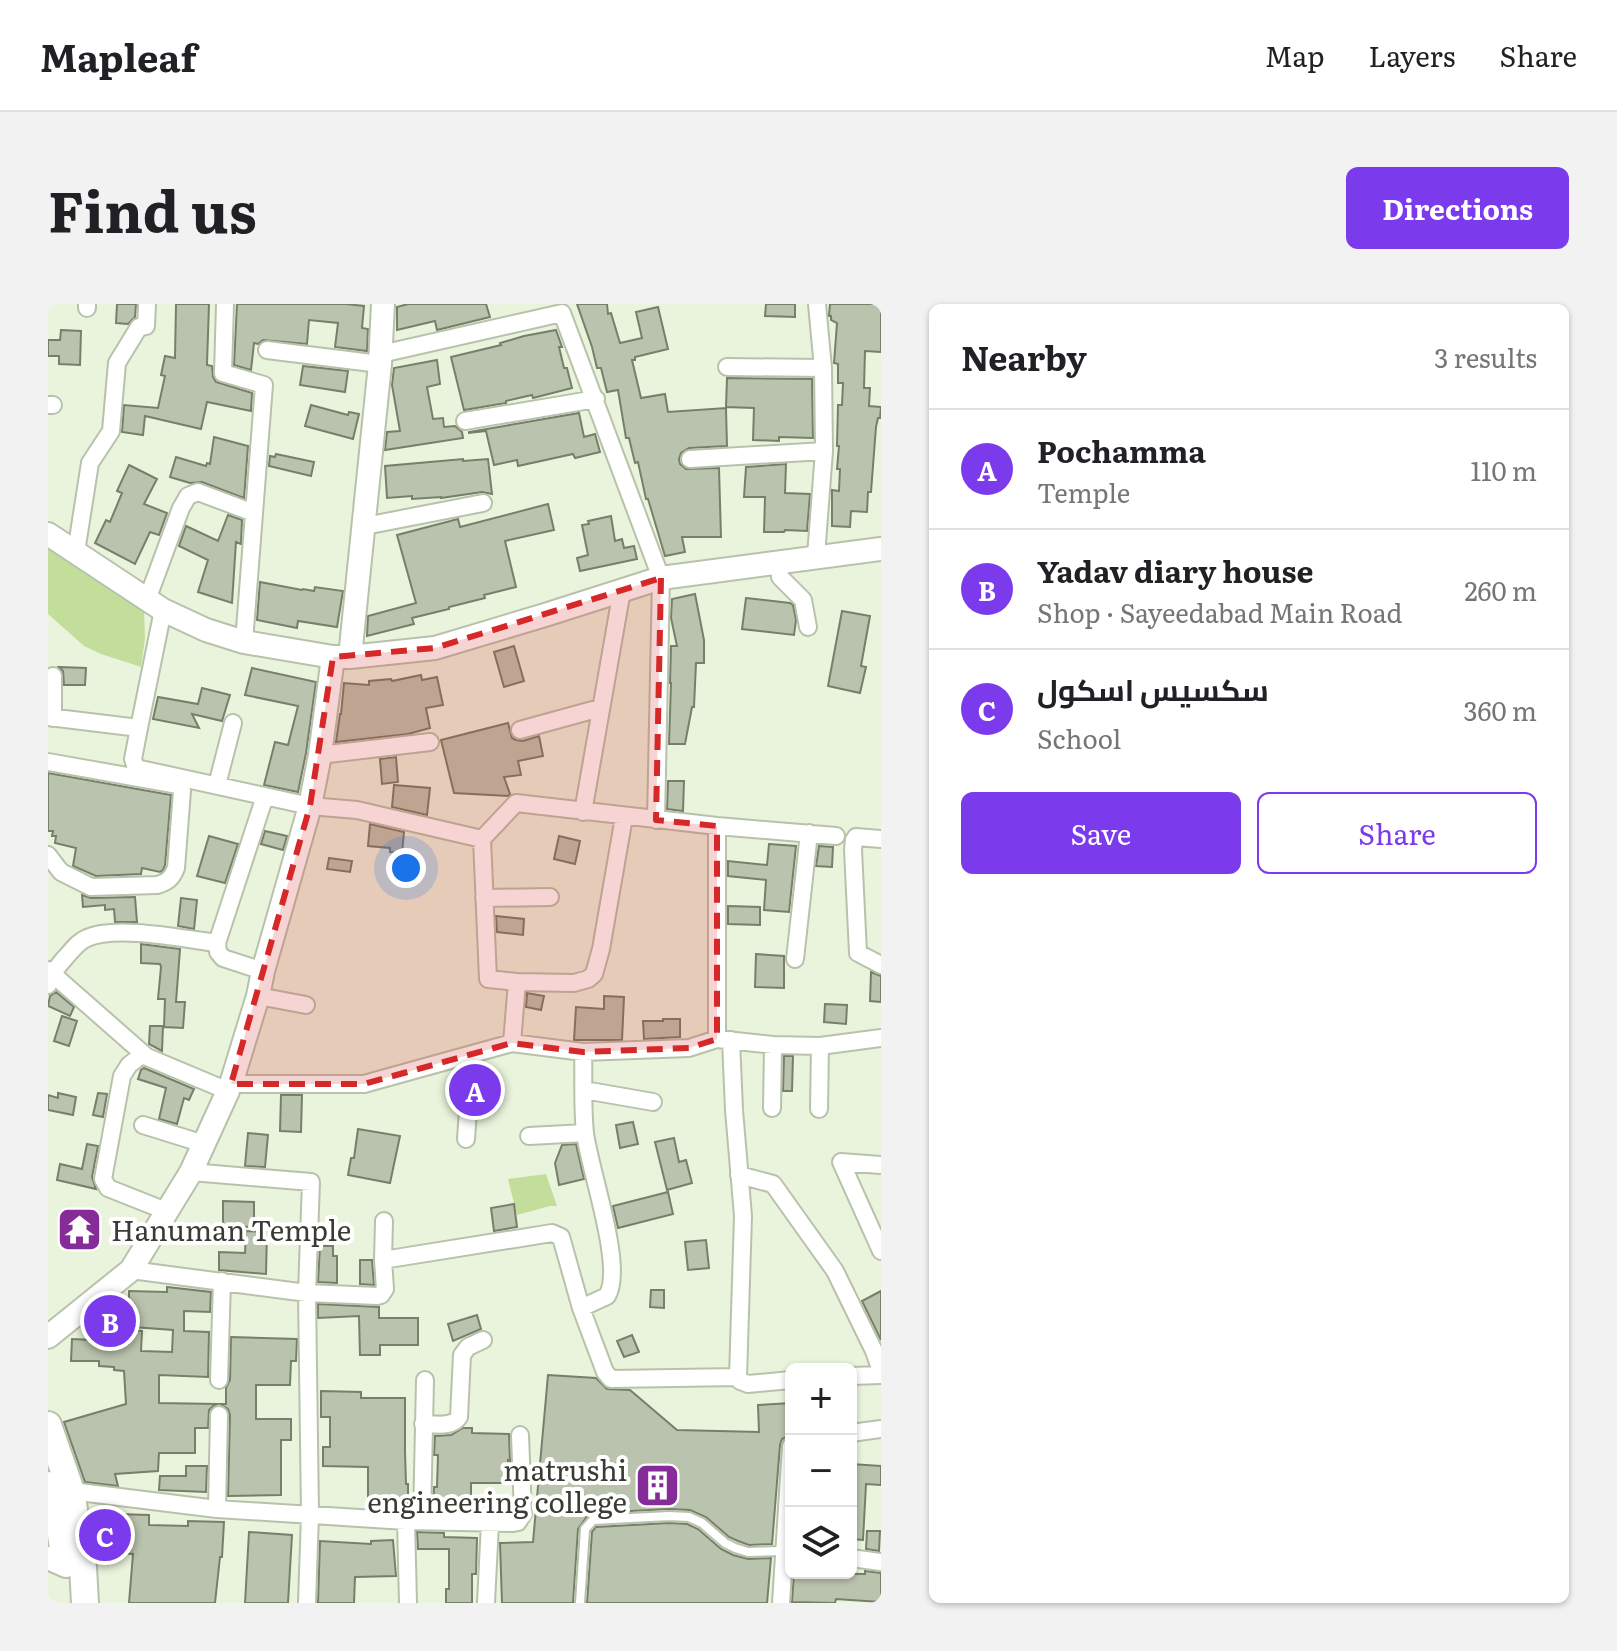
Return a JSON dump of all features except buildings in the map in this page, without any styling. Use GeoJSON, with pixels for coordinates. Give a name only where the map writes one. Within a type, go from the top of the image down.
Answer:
{"type":"FeatureCollection","features":[{"type":"Feature","properties":{"kind":"main road"},"geometry":{"type":"LineString","coordinates":[[48,1425],[60,1488],[83,1567],[85,1603]]}},
{"type":"Feature","properties":{"kind":"main road"},"geometry":{"type":"LineString","coordinates":[[60,1488],[57,1562],[69,1603]]}},
{"type":"Feature","properties":{"kind":"street"},"geometry":{"type":"LineString","coordinates":[[76,552],[90,463],[111,431],[117,363],[139,327],[146,326],[147,304]]}},
{"type":"Feature","properties":{"kind":"street"},"geometry":{"type":"LineString","coordinates":[[225,304],[223,373],[264,385],[244,642]]}},
{"type":"Feature","properties":{"kind":"street"},"geometry":{"type":"LineString","coordinates":[[48,1337],[131,1270],[191,1172],[230,1088],[310,806],[342,657],[365,526],[383,304]]}},
{"type":"Feature","properties":{"kind":"street"},"geometry":{"type":"LineString","coordinates":[[816,556],[824,451],[823,368],[817,304]]}},
{"type":"Feature","properties":{"kind":"street"},"geometry":{"type":"LineString","coordinates":[[267,350],[380,359],[562,313],[661,578],[656,820]]}},
{"type":"Feature","properties":{"kind":"street"},"geometry":{"type":"LineString","coordinates":[[727,367],[823,368]]}},
{"type":"Feature","properties":{"kind":"street"},"geometry":{"type":"LineString","coordinates":[[465,421],[596,399]]}},
{"type":"Feature","properties":{"kind":"street"},"geometry":{"type":"LineString","coordinates":[[690,459],[824,451]]}},
{"type":"Feature","properties":{"kind":"street"},"geometry":{"type":"LineString","coordinates":[[135,772],[133,759],[155,605],[181,508],[188,496],[198,492],[254,513]]}},
{"type":"Feature","properties":{"kind":"street"},"geometry":{"type":"LineString","coordinates":[[365,526],[483,503]]}},
{"type":"Feature","properties":{"kind":"street"},"geometry":{"type":"LineString","coordinates":[[48,534],[155,605],[206,630],[244,642],[342,657],[435,648],[661,578],[881,549]]}},
{"type":"Feature","properties":{"kind":"street"},"geometry":{"type":"LineString","coordinates":[[779,561],[780,577],[803,600],[808,627]]}},
{"type":"Feature","properties":{"kind":"street"},"geometry":{"type":"LineString","coordinates":[[583,812],[622,590]]}},
{"type":"Feature","properties":{"kind":"street"},"geometry":{"type":"LineString","coordinates":[[53,676],[51,717],[139,728]]}},
{"type":"Feature","properties":{"kind":"street"},"geometry":{"type":"LineString","coordinates":[[520,730],[600,708]]}},
{"type":"Feature","properties":{"kind":"street"},"geometry":{"type":"LineString","coordinates":[[217,785],[233,723]]}},
{"type":"Feature","properties":{"kind":"street"},"geometry":{"type":"LineString","coordinates":[[320,755],[430,742]]}},
{"type":"Feature","properties":{"kind":"street"},"geometry":{"type":"LineString","coordinates":[[48,762],[217,785],[310,806],[357,810],[482,839]]}},
{"type":"Feature","properties":{"kind":"street"},"geometry":{"type":"LineString","coordinates":[[48,855],[61,872],[91,887],[157,885],[172,878],[176,868],[181,788],[135,772]]}},
{"type":"Feature","properties":{"kind":"street"},"geometry":{"type":"LineString","coordinates":[[263,971],[223,958],[218,952],[217,943],[265,796]]}},
{"type":"Feature","properties":{"kind":"street"},"geometry":{"type":"LineString","coordinates":[[624,817],[594,974],[574,983],[488,979],[482,839],[516,803],[624,817],[836,836]]}},
{"type":"Feature","properties":{"kind":"street"},"geometry":{"type":"LineString","coordinates":[[717,826],[724,1039],[734,1110],[743,1230],[738,1377],[748,1384],[785,1381]]}},
{"type":"Feature","properties":{"kind":"street"},"geometry":{"type":"LineString","coordinates":[[795,959],[809,833]]}},
{"type":"Feature","properties":{"kind":"street"},"geometry":{"type":"LineString","coordinates":[[881,839],[856,837],[853,850],[858,953],[881,965]]}},
{"type":"Feature","properties":{"kind":"street"},"geometry":{"type":"LineString","coordinates":[[484,898],[550,897]]}},
{"type":"Feature","properties":{"kind":"street"},"geometry":{"type":"LineString","coordinates":[[217,943],[123,932],[102,934],[79,943],[49,976],[147,1057],[230,1088],[364,1084],[512,1043],[583,1052],[689,1048],[724,1039],[773,1045],[820,1046],[881,1038]]}},
{"type":"Feature","properties":{"kind":"street"},"geometry":{"type":"LineString","coordinates":[[512,1043],[517,982]]}},
{"type":"Feature","properties":{"kind":"street"},"geometry":{"type":"LineString","coordinates":[[258,996],[306,1005]]}},
{"type":"Feature","properties":{"kind":"street"},"geometry":{"type":"LineString","coordinates":[[772,1108],[773,1045]]}},
{"type":"Feature","properties":{"kind":"street"},"geometry":{"type":"LineString","coordinates":[[819,1109],[820,1046]]}},
{"type":"Feature","properties":{"kind":"street"},"geometry":{"type":"LineString","coordinates":[[581,1308],[610,1292],[612,1260],[585,1133],[583,1052]]}},
{"type":"Feature","properties":{"kind":"street"},"geometry":{"type":"LineString","coordinates":[[143,1054],[129,1065],[122,1076],[103,1179],[108,1188],[166,1211]]}},
{"type":"Feature","properties":{"kind":"street"},"geometry":{"type":"LineString","coordinates":[[466,1139],[472,1054]]}},
{"type":"Feature","properties":{"kind":"street"},"geometry":{"type":"LineString","coordinates":[[584,1090],[653,1102]]}},
{"type":"Feature","properties":{"kind":"street"},"geometry":{"type":"LineString","coordinates":[[143,1125],[204,1144]]}},
{"type":"Feature","properties":{"kind":"street"},"geometry":{"type":"LineString","coordinates":[[529,1136],[585,1133]]}},
{"type":"Feature","properties":{"kind":"street"},"geometry":{"type":"LineString","coordinates":[[880,1245],[841,1162],[881,1165]]}},
{"type":"Feature","properties":{"kind":"street"},"geometry":{"type":"LineString","coordinates":[[191,1172],[311,1182],[307,1293],[310,1514],[307,1603]]}},
{"type":"Feature","properties":{"kind":"street"},"geometry":{"type":"LineString","coordinates":[[739,1175],[773,1184],[835,1271],[874,1351],[881,1373],[857,1375]]}},
{"type":"Feature","properties":{"kind":"street"},"geometry":{"type":"LineString","coordinates":[[131,1270],[307,1293],[381,1295],[385,1289],[384,1221]]}},
{"type":"Feature","properties":{"kind":"street"},"geometry":{"type":"LineString","coordinates":[[383,1260],[552,1233],[561,1237],[581,1308],[605,1372],[611,1379],[738,1377]]}},
{"type":"Feature","properties":{"kind":"street"},"geometry":{"type":"LineString","coordinates":[[219,1380],[222,1281]]}},
{"type":"Feature","properties":{"kind":"street"},"geometry":{"type":"LineString","coordinates":[[423,1424],[452,1424],[458,1420],[462,1355],[468,1347],[483,1340]]}},
{"type":"Feature","properties":{"kind":"street"},"geometry":{"type":"LineString","coordinates":[[408,1603],[425,1380]]}},
{"type":"Feature","properties":{"kind":"street"},"geometry":{"type":"LineString","coordinates":[[217,1509],[219,1415]]}},
{"type":"Feature","properties":{"kind":"street"},"geometry":{"type":"LineString","coordinates":[[857,1432],[881,1429]]}},
{"type":"Feature","properties":{"kind":"street"},"geometry":{"type":"LineString","coordinates":[[60,1488],[217,1509],[414,1520],[518,1522],[523,1514],[520,1435]]}},
{"type":"Feature","properties":{"kind":"street"},"geometry":{"type":"LineString","coordinates":[[486,1603],[490,1523]]}},
{"type":"Feature","properties":{"kind":"street"},"geometry":{"type":"LineString","coordinates":[[857,1559],[881,1562]]}},
{"type":"Feature","properties":{"kind":"street"},"geometry":{"type":"LineString","coordinates":[[781,1603],[785,1568]]}},
{"type":"Feature","properties":{"kind":"lane"},"geometry":{"type":"LineString","coordinates":[[580,1603],[585,1529],[593,1520],[689,1517],[735,1548],[748,1552],[785,1551]]}},
{"type":"Feature","properties":{"kind":"highlighted area"},"geometry":{"type":"Polygon","coordinates":[[[661,578],[656,820],[717,826],[717,1039],[689,1048],[583,1052],[512,1043],[364,1084],[231,1084],[310,806],[333,657],[435,648],[661,578]]]}},
{"type":"Feature","properties":{"kind":"green space"},"geometry":{"type":"Polygon","coordinates":[[[48,549],[144,610],[145,638],[141,667],[84,646],[48,614],[48,549]]]}},
{"type":"Feature","properties":{"kind":"green space"},"geometry":{"type":"Polygon","coordinates":[[[546,1174],[557,1206],[517,1215],[508,1179],[546,1174]]]}},
{"type":"Feature","properties":{"kind":"place","name":"Pochamma"},"geometry":{"type":"Point","coordinates":[475,1090]}},
{"type":"Feature","properties":{"kind":"place","name":"Hanuman Temple"},"geometry":{"type":"Point","coordinates":[80,1229]}},
{"type":"Feature","properties":{"kind":"place","name":"Yadav diary house"},"geometry":{"type":"Point","coordinates":[110,1321]}},
{"type":"Feature","properties":{"kind":"place","name":"matrushi engineering college"},"geometry":{"type":"Point","coordinates":[658,1485]}},
{"type":"Feature","properties":{"kind":"place","name":"سکسیس اسکول"},"geometry":{"type":"Point","coordinates":[105,1535]}}]}
